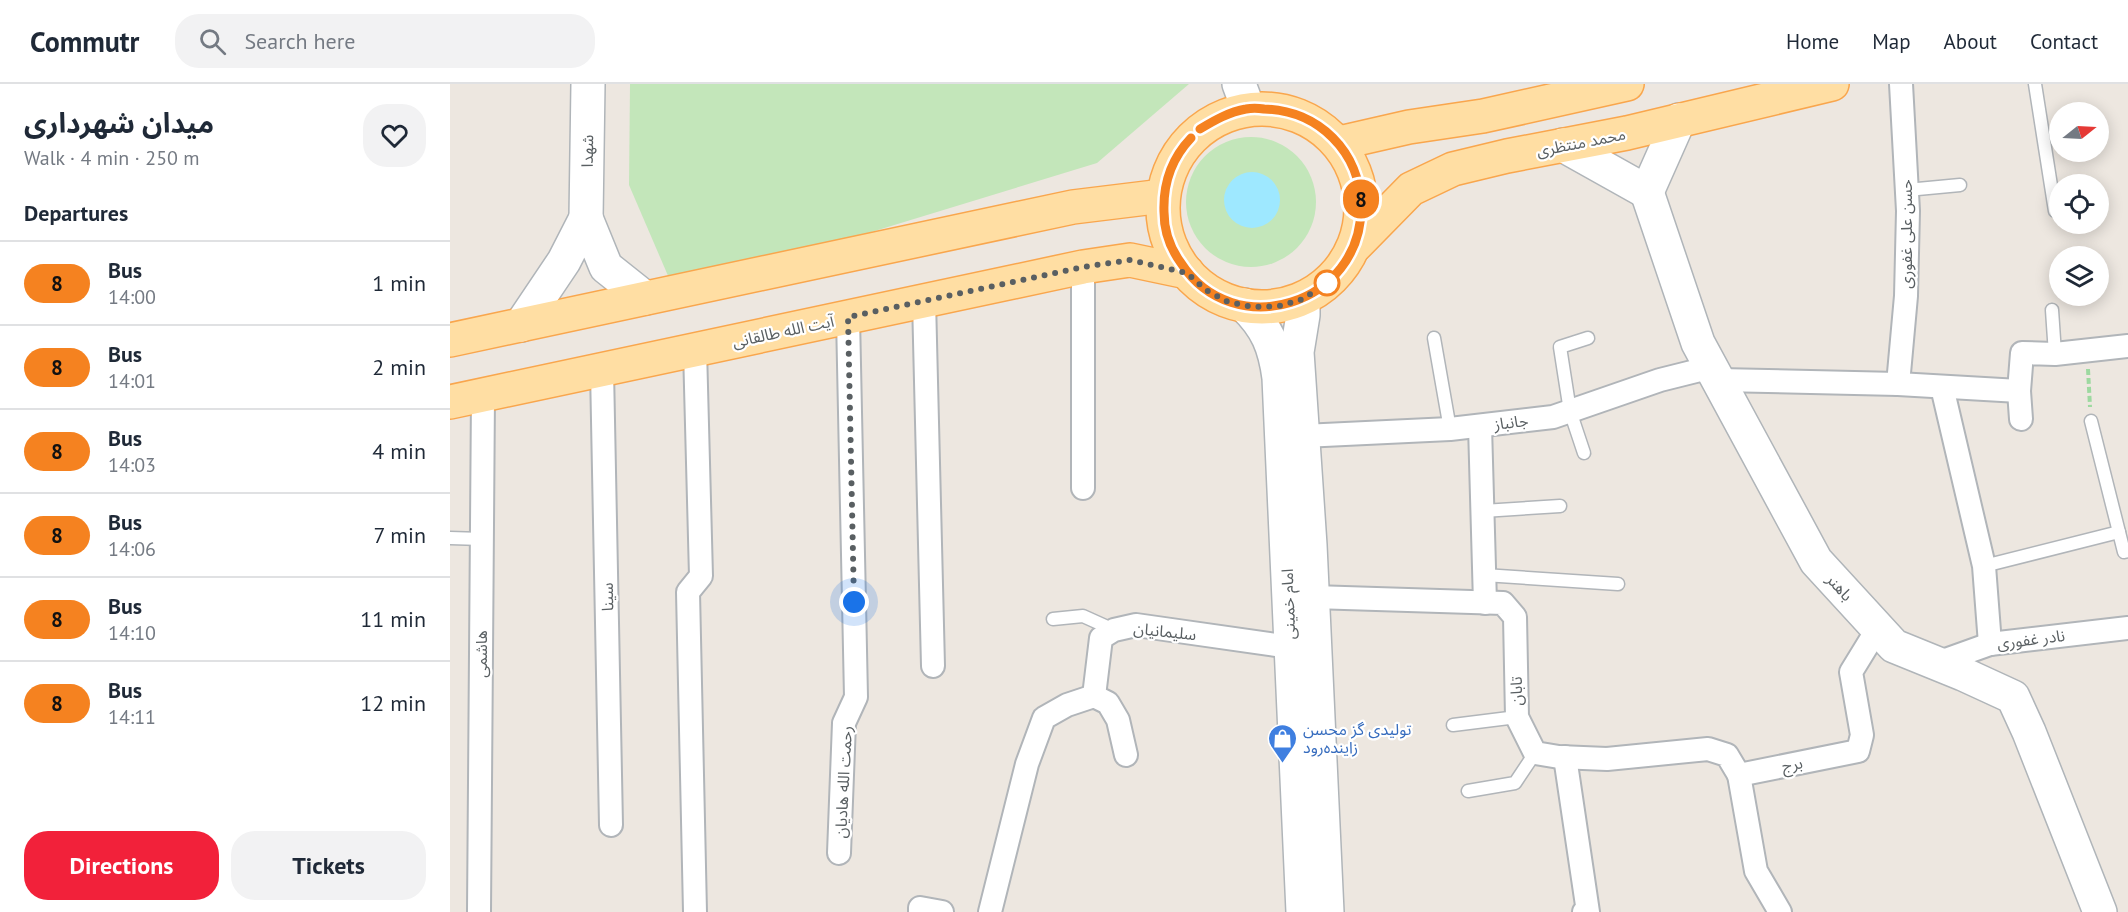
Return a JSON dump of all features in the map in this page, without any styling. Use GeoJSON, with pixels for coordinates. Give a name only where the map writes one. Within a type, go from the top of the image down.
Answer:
{"type":"FeatureCollection","features":[{"type":"Feature","properties":{"kind":"main road"},"geometry":{"type":"LineString","coordinates":[[1339,143],[1409,127],[1483,116],[1585,89],[1627,84]]}},
{"type":"Feature","properties":{"kind":"main road","name":"محمد منتظری"},"geometry":{"type":"LineString","coordinates":[[1354,246],[1411,189],[1453,169],[1832,84]]}},
{"type":"Feature","properties":{"kind":"main road"},"geometry":{"type":"LineString","coordinates":[[1244,96],[1313,121],[1339,143],[1353,166],[1361,192],[1362,219],[1354,246],[1342,268],[1327,283],[1303,299],[1279,306],[1253,307],[1228,302],[1206,290],[1187,273],[1172,249],[1164,223],[1163,196],[1169,171],[1182,148],[1200,129],[1223,115],[1244,96]]}},
{"type":"Feature","properties":{"kind":"main road"},"geometry":{"type":"LineString","coordinates":[[450,340],[1073,207],[1163,196]]}},
{"type":"Feature","properties":{"kind":"main road","name":"آیت الله طالقانی"},"geometry":{"type":"LineString","coordinates":[[450,402],[1083,267],[1130,260],[1187,273]]}},
{"type":"Feature","properties":{"kind":"street","name":"شهدا"},"geometry":{"type":"LineString","coordinates":[[586,218],[588,84]]}},
{"type":"Feature","properties":{"kind":"street","name":"حسن علی غفوری"},"geometry":{"type":"LineString","coordinates":[[1898,384],[1906,296],[1907,190],[1901,84]]}},
{"type":"Feature","properties":{"kind":"street"},"geometry":{"type":"LineString","coordinates":[[1563,145],[1647,192],[1679,120]]}},
{"type":"Feature","properties":{"kind":"street","name":"باهنر"},"geometry":{"type":"LineString","coordinates":[[1647,192],[1698,343],[1816,561],[1894,646],[2013,697],[2100,912]]}},
{"type":"Feature","properties":{"kind":"street"},"geometry":{"type":"LineString","coordinates":[[586,218],[606,267],[645,298]]}},
{"type":"Feature","properties":{"kind":"street"},"geometry":{"type":"LineString","coordinates":[[521,325],[564,261],[586,218]]}},
{"type":"Feature","properties":{"kind":"street"},"geometry":{"type":"LineString","coordinates":[[1083,267],[1083,488]]}},
{"type":"Feature","properties":{"kind":"street","name":"امام خمینی"},"geometry":{"type":"LineString","coordinates":[[1303,299],[1297,352],[1313,597],[1328,912]]}},
{"type":"Feature","properties":{"kind":"street"},"geometry":{"type":"LineString","coordinates":[[924,300],[933,666]]}},
{"type":"Feature","properties":{"kind":"street","name":"امام خمینی"},"geometry":{"type":"LineString","coordinates":[[1244,305],[1257,317],[1267,334],[1276,354],[1279,378],[1303,912]]}},
{"type":"Feature","properties":{"kind":"street","name":"رحمت الله هادیان"},"geometry":{"type":"LineString","coordinates":[[839,853],[844,723],[856,697],[848,317]]}},
{"type":"Feature","properties":{"kind":"street"},"geometry":{"type":"LineString","coordinates":[[2021,419],[2019,392],[2022,353],[2055,354],[2128,346]]}},
{"type":"Feature","properties":{"kind":"street"},"geometry":{"type":"LineString","coordinates":[[695,350],[701,576],[688,592],[695,912]]}},
{"type":"Feature","properties":{"kind":"street","name":"سینا"},"geometry":{"type":"LineString","coordinates":[[602,370],[611,825]]}},
{"type":"Feature","properties":{"kind":"street","name":"جانباز"},"geometry":{"type":"LineString","coordinates":[[1303,436],[1450,429],[1553,417],[1660,380],[1715,374],[2019,392]]}},
{"type":"Feature","properties":{"kind":"street"},"geometry":{"type":"LineString","coordinates":[[1942,387],[1984,566],[1990,644]]}},
{"type":"Feature","properties":{"kind":"street","name":"هاشمی"},"geometry":{"type":"LineString","coordinates":[[479,912],[483,395]]}},
{"type":"Feature","properties":{"kind":"street"},"geometry":{"type":"LineString","coordinates":[[1480,426],[1485,603]]}},
{"type":"Feature","properties":{"kind":"street","name":"تابان"},"geometry":{"type":"LineString","coordinates":[[1313,597],[1503,603],[1515,617],[1517,717],[1535,753]]}},
{"type":"Feature","properties":{"kind":"street","name":"سلیمانیان"},"geometry":{"type":"LineString","coordinates":[[1094,696],[1101,638],[1114,630],[1136,625],[1290,647]]}},
{"type":"Feature","properties":{"kind":"street","name":"برج"},"geometry":{"type":"LineString","coordinates":[[1739,775],[1858,751],[1862,735],[1851,672],[1878,628]]}},
{"type":"Feature","properties":{"kind":"street","name":"نادر غفوری"},"geometry":{"type":"LineString","coordinates":[[1937,663],[1990,644],[2128,628]]}},
{"type":"Feature","properties":{"kind":"street"},"geometry":{"type":"LineString","coordinates":[[990,912],[1027,764],[1044,717],[1066,705],[1094,696],[1108,703],[1118,720],[1126,755]]}},
{"type":"Feature","properties":{"kind":"street"},"geometry":{"type":"LineString","coordinates":[[1535,753],[1607,759],[1708,749],[1728,755],[1739,775],[1756,871],[1780,912]]}},
{"type":"Feature","properties":{"kind":"street"},"geometry":{"type":"LineString","coordinates":[[1565,757],[1588,912],[1584,912]]}},
{"type":"Feature","properties":{"kind":"street"},"geometry":{"type":"LineString","coordinates":[[920,912],[920,908],[942,912]]}},
{"type":"Feature","properties":{"kind":"lane"},"geometry":{"type":"LineString","coordinates":[[2035,84],[2049,174]]}},
{"type":"Feature","properties":{"kind":"lane"},"geometry":{"type":"LineString","coordinates":[[1907,190],[1960,185]]}},
{"type":"Feature","properties":{"kind":"lane"},"geometry":{"type":"LineString","coordinates":[[2052,310],[2055,354]]}},
{"type":"Feature","properties":{"kind":"lane"},"geometry":{"type":"LineString","coordinates":[[1434,338],[1450,429]]}},
{"type":"Feature","properties":{"kind":"lane"},"geometry":{"type":"LineString","coordinates":[[1584,453],[1570,411],[1560,347],[1588,338]]}},
{"type":"Feature","properties":{"kind":"lane"},"geometry":{"type":"LineString","coordinates":[[2091,421],[2124,552],[2128,551]]}},
{"type":"Feature","properties":{"kind":"lane"},"geometry":{"type":"LineString","coordinates":[[1483,511],[1560,506]]}},
{"type":"Feature","properties":{"kind":"lane"},"geometry":{"type":"LineString","coordinates":[[1984,566],[2119,532]]}},
{"type":"Feature","properties":{"kind":"lane"},"geometry":{"type":"LineString","coordinates":[[450,538],[482,540]]}},
{"type":"Feature","properties":{"kind":"lane"},"geometry":{"type":"LineString","coordinates":[[1484,575],[1618,585]]}},
{"type":"Feature","properties":{"kind":"lane"},"geometry":{"type":"LineString","coordinates":[[1053,619],[1083,616],[1114,630]]}},
{"type":"Feature","properties":{"kind":"lane"},"geometry":{"type":"LineString","coordinates":[[1453,725],[1517,717]]}},
{"type":"Feature","properties":{"kind":"lane"},"geometry":{"type":"LineString","coordinates":[[1468,792],[1515,783],[1535,753]]}},
{"type":"Feature","properties":{"kind":"path"},"geometry":{"type":"LineString","coordinates":[[2087,351],[2091,421]]}},
{"type":"Feature","properties":{"kind":"green space"},"geometry":{"type":"Polygon","coordinates":[[[630,84],[1189,84],[1097,163],[675,292],[629,185],[630,84]]]}},
{"type":"Feature","properties":{"kind":"green space"},"geometry":{"type":"Polygon","coordinates":[[[1251,137],[1276,142],[1297,156],[1311,177],[1316,202],[1311,227],[1297,248],[1276,262],[1251,267],[1226,262],[1205,248],[1191,227],[1186,202],[1191,177],[1205,156],[1226,142],[1251,137]]]}},
{"type":"Feature","properties":{"kind":"water"},"geometry":{"type":"Polygon","coordinates":[[[1252,172],[1263,174],[1272,180],[1278,189],[1280,200],[1278,211],[1272,220],[1263,226],[1252,228],[1241,226],[1232,220],[1226,211],[1224,200],[1226,189],[1232,180],[1241,174],[1252,172]]]}},
{"type":"Feature","properties":{"kind":"bus line","name":"8"},"geometry":{"type":"LineString","coordinates":[[1191,138],[1182,148],[1169,171],[1163,196],[1164,223],[1172,249],[1187,273],[1206,290],[1228,302],[1253,307],[1279,306],[1303,299],[1327,283],[1342,268],[1354,246],[1362,219],[1361,192],[1353,166],[1339,143],[1313,121],[1282,109],[1248,108],[1223,115],[1200,129]]}},
{"type":"Feature","properties":{"kind":"place","name":"تولیدی گز محسن زاینده‌رود"},"geometry":{"type":"Point","coordinates":[1282,764]}},
{"type":"Feature","properties":{"kind":"route"},"geometry":{"type":"LineString","coordinates":[[854,602],[848,317],[1083,267],[1130,260],[1187,273],[1206,290],[1228,302],[1253,307],[1279,306],[1303,299],[1327,283]]}}]}
